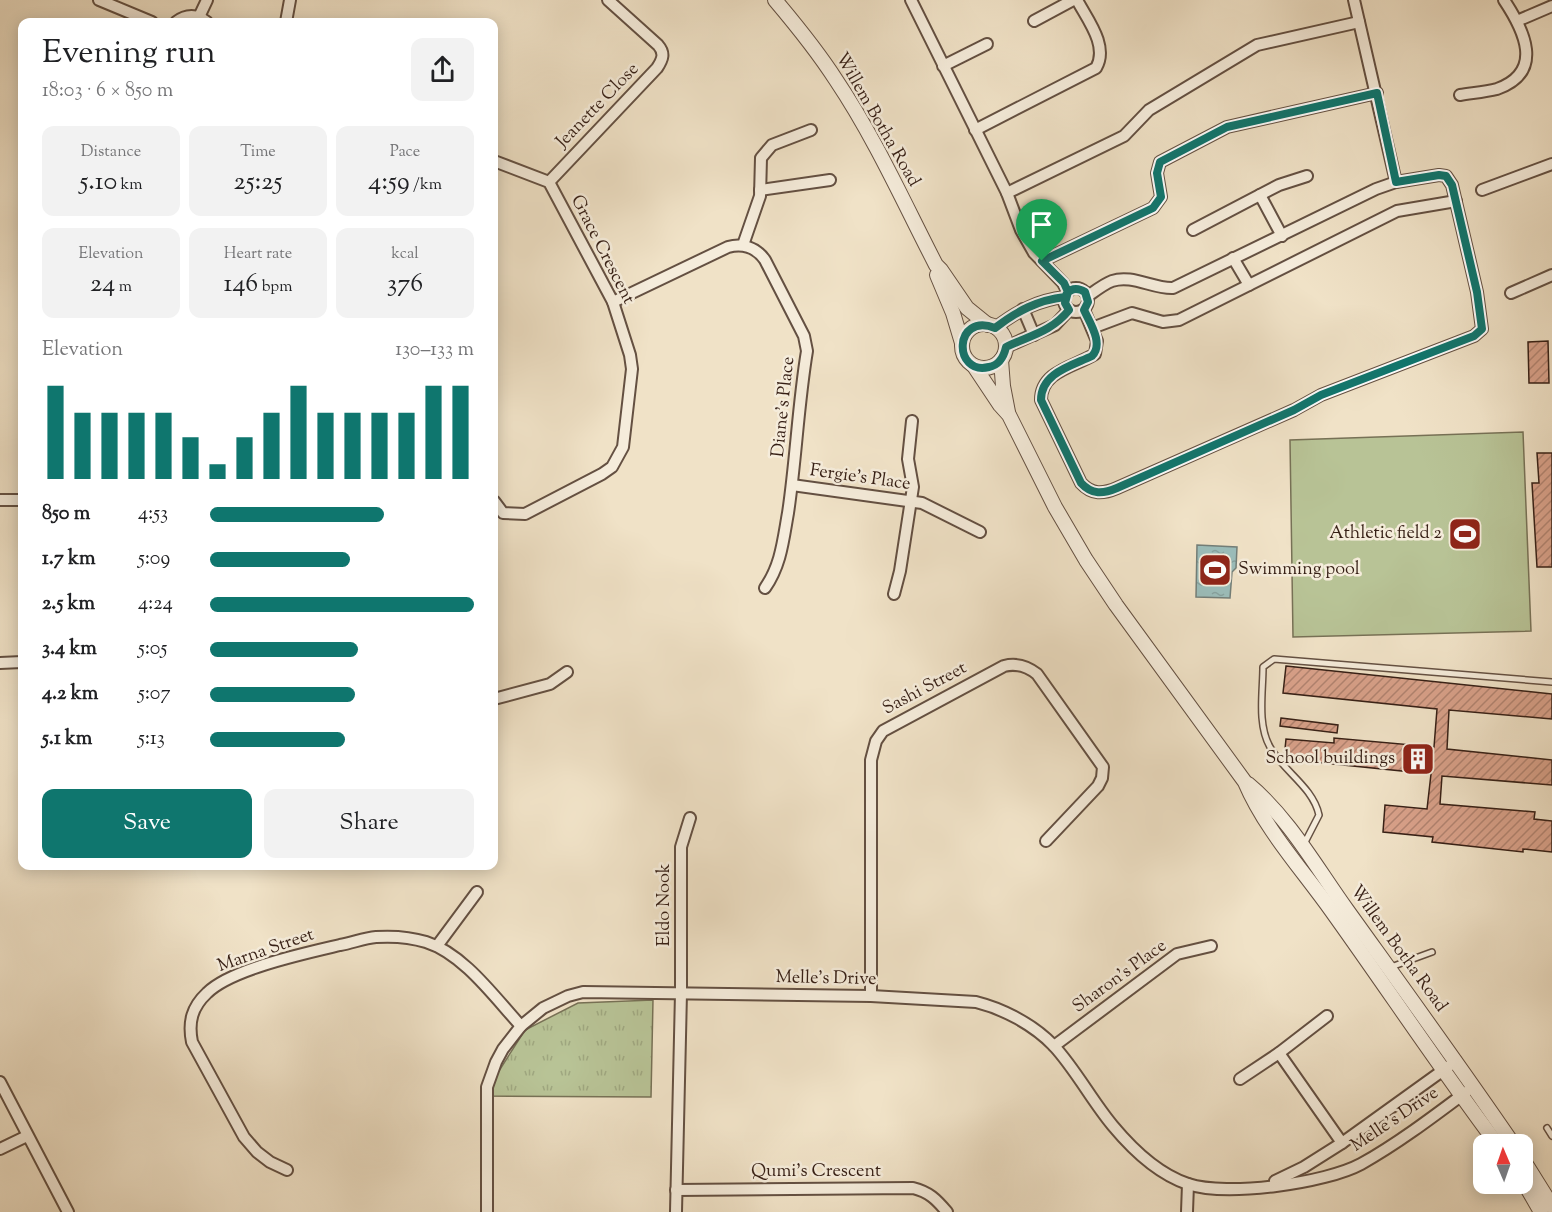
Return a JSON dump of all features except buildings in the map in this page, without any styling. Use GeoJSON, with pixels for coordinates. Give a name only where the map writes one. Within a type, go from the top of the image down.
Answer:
{"type":"FeatureCollection","features":[{"type":"Feature","properties":{"kind":"street"},"geometry":{"type":"LineString","coordinates":[[99,0],[142,18]]}},
{"type":"Feature","properties":{"kind":"street"},"geometry":{"type":"LineString","coordinates":[[203,18],[207,0]]}},
{"type":"Feature","properties":{"kind":"street"},"geometry":{"type":"LineString","coordinates":[[287,18],[290,0]]}},
{"type":"Feature","properties":{"kind":"street","name":"Jeanette Close"},"geometry":{"type":"LineString","coordinates":[[549,182],[662,60],[663,55],[658,45],[608,0]]}},
{"type":"Feature","properties":{"kind":"street","name":"Willem Botha Road"},"geometry":{"type":"LineString","coordinates":[[775,0],[806,37],[837,81],[878,152],[936,265],[940,284],[953,313],[962,343]]}},
{"type":"Feature","properties":{"kind":"street"},"geometry":{"type":"LineString","coordinates":[[975,130],[1096,68],[1101,54],[1099,44],[1075,0],[1034,21]]}},
{"type":"Feature","properties":{"kind":"street"},"geometry":{"type":"LineString","coordinates":[[1354,0],[1396,182]]}},
{"type":"Feature","properties":{"kind":"street"},"geometry":{"type":"LineString","coordinates":[[1460,95],[1496,89],[1509,83],[1522,71],[1527,60],[1527,49],[1517,21],[1504,0]]}},
{"type":"Feature","properties":{"kind":"street"},"geometry":{"type":"LineString","coordinates":[[913,1],[1034,253],[1064,283],[1066,294],[1065,303],[1069,310],[1074,312],[1084,310],[1088,305],[1088,296],[1077,288],[1066,294],[1046,299],[1023,309],[992,327],[974,327],[964,336],[962,343],[964,357],[974,366],[989,368],[1001,360],[1006,347],[1001,333],[992,327]]}},
{"type":"Feature","properties":{"kind":"street"},"geometry":{"type":"LineString","coordinates":[[1517,21],[1552,6]]}},
{"type":"Feature","properties":{"kind":"street"},"geometry":{"type":"LineString","coordinates":[[1007,193],[1124,136],[1149,110],[1257,45],[1359,22]]}},
{"type":"Feature","properties":{"kind":"street"},"geometry":{"type":"LineString","coordinates":[[943,66],[987,44]]}},
{"type":"Feature","properties":{"kind":"street"},"geometry":{"type":"LineString","coordinates":[[1042,261],[1153,208],[1161,197],[1157,173],[1160,162],[1222,129],[1377,93]]}},
{"type":"Feature","properties":{"kind":"street"},"geometry":{"type":"LineString","coordinates":[[613,302],[728,247],[743,245],[760,190],[761,158],[772,145],[811,130]]}},
{"type":"Feature","properties":{"kind":"street","name":"Grace Crescent"},"geometry":{"type":"LineString","coordinates":[[498,163],[549,182],[613,302],[630,355],[632,369],[623,447],[618,460],[602,474],[525,514],[503,513],[498,506]]}},
{"type":"Feature","properties":{"kind":"street"},"geometry":{"type":"LineString","coordinates":[[1482,190],[1552,164]]}},
{"type":"Feature","properties":{"kind":"street"},"geometry":{"type":"LineString","coordinates":[[1084,310],[1097,341],[1095,354],[1047,379],[1041,388],[1041,400],[1081,483],[1092,492],[1107,493],[1294,410],[1321,395],[1474,336],[1480,332],[1482,321],[1452,185],[1446,176],[1439,175],[1396,182],[1376,189],[1173,288],[1161,289],[1129,279],[1119,279],[1088,296]]}},
{"type":"Feature","properties":{"kind":"street"},"geometry":{"type":"LineString","coordinates":[[1192,230],[1280,185],[1307,176]]}},
{"type":"Feature","properties":{"kind":"street"},"geometry":{"type":"LineString","coordinates":[[760,190],[830,180]]}},
{"type":"Feature","properties":{"kind":"street"},"geometry":{"type":"LineString","coordinates":[[1260,195],[1282,236]]}},
{"type":"Feature","properties":{"kind":"street"},"geometry":{"type":"LineString","coordinates":[[1092,328],[1132,313],[1163,322],[1172,322],[1396,211],[1456,201]]}},
{"type":"Feature","properties":{"kind":"street","name":"Diane's Place"},"geometry":{"type":"LineString","coordinates":[[743,245],[760,254],[765,260],[807,344],[792,484],[781,559],[775,575],[765,588]]}},
{"type":"Feature","properties":{"kind":"street"},"geometry":{"type":"LineString","coordinates":[[1233,258],[1248,285]]}},
{"type":"Feature","properties":{"kind":"street","name":"Willem Botha Road"},"geometry":{"type":"LineString","coordinates":[[936,265],[967,308],[992,327]]}},
{"type":"Feature","properties":{"kind":"street"},"geometry":{"type":"LineString","coordinates":[[1511,293],[1552,276]]}},
{"type":"Feature","properties":{"kind":"street"},"geometry":{"type":"LineString","coordinates":[[1023,309],[1034,335]]}},
{"type":"Feature","properties":{"kind":"street"},"geometry":{"type":"LineString","coordinates":[[1006,347],[1054,325],[1069,310]]}},
{"type":"Feature","properties":{"kind":"street","name":"Willem Botha Road"},"geometry":{"type":"LineString","coordinates":[[1001,360],[1009,415],[1055,507],[1086,560],[1116,605],[1245,782],[1254,803],[1265,820],[1490,1134]]}},
{"type":"Feature","properties":{"kind":"street","name":"Willem Botha Road"},"geometry":{"type":"LineString","coordinates":[[974,366],[1009,415]]}},
{"type":"Feature","properties":{"kind":"street"},"geometry":{"type":"LineString","coordinates":[[894,594],[917,502],[913,478],[908,466],[912,421]]}},
{"type":"Feature","properties":{"kind":"street","name":"Fergie's Place"},"geometry":{"type":"LineString","coordinates":[[792,484],[917,502],[980,532]]}},
{"type":"Feature","properties":{"kind":"street"},"geometry":{"type":"LineString","coordinates":[[0,500],[18,500]]}},
{"type":"Feature","properties":{"kind":"street"},"geometry":{"type":"LineString","coordinates":[[0,663],[18,662]]}},
{"type":"Feature","properties":{"kind":"street","name":"Sashi Street"},"geometry":{"type":"LineString","coordinates":[[871,996],[871,760],[876,741],[883,731],[1004,666],[1015,665],[1031,669],[1037,674],[1103,767],[1102,778],[1098,786],[1046,841]]}},
{"type":"Feature","properties":{"kind":"street"},"geometry":{"type":"LineString","coordinates":[[498,698],[550,684],[567,672]]}},
{"type":"Feature","properties":{"kind":"street","name":"Willem Botha Road"},"geometry":{"type":"LineString","coordinates":[[1245,782],[1263,797],[1303,846],[1506,1134]]}},
{"type":"Feature","properties":{"kind":"street","name":"Eldo Nook"},"geometry":{"type":"LineString","coordinates":[[681,993],[681,847],[690,818]]}},
{"type":"Feature","properties":{"kind":"street"},"geometry":{"type":"LineString","coordinates":[[437,946],[477,892]]}},
{"type":"Feature","properties":{"kind":"street","name":"Marna Street"},"geometry":{"type":"LineString","coordinates":[[286,1170],[263,1157],[244,1137],[192,1042],[189,1028],[192,1014],[200,1001],[216,985],[291,956],[375,937],[406,938],[437,946],[469,970],[521,1026]]}},
{"type":"Feature","properties":{"kind":"street","name":"Sharon's Place"},"geometry":{"type":"LineString","coordinates":[[1054,1046],[1177,954],[1211,946]]}},
{"type":"Feature","properties":{"kind":"street","name":"Melle's Drive"},"geometry":{"type":"LineString","coordinates":[[487,1212],[487,1087],[490,1077],[502,1049],[521,1026],[543,1008],[575,993],[871,996],[983,1003],[1029,1025],[1054,1046],[1113,1126],[1139,1155],[1188,1184],[1212,1188],[1261,1187],[1313,1180],[1360,1164],[1474,1086]]}},
{"type":"Feature","properties":{"kind":"street"},"geometry":{"type":"LineString","coordinates":[[676,1212],[681,993]]}},
{"type":"Feature","properties":{"kind":"street"},"geometry":{"type":"LineString","coordinates":[[1240,1079],[1279,1053],[1327,1016]]}},
{"type":"Feature","properties":{"kind":"street"},"geometry":{"type":"LineString","coordinates":[[1279,1053],[1342,1143]]}},
{"type":"Feature","properties":{"kind":"street","name":"Melle's Drive"},"geometry":{"type":"LineString","coordinates":[[1261,1187],[1284,1178],[1342,1143],[1456,1060]]}},
{"type":"Feature","properties":{"kind":"street"},"geometry":{"type":"LineString","coordinates":[[0,1082],[68,1212]]}},
{"type":"Feature","properties":{"kind":"street"},"geometry":{"type":"LineString","coordinates":[[0,1149],[27,1136]]}},
{"type":"Feature","properties":{"kind":"street"},"geometry":{"type":"LineString","coordinates":[[1533,1181],[1546,1209]]}},
{"type":"Feature","properties":{"kind":"street"},"geometry":{"type":"LineString","coordinates":[[1187,1212],[1188,1184]]}},
{"type":"Feature","properties":{"kind":"street","name":"Qumi's Crescent"},"geometry":{"type":"LineString","coordinates":[[676,1190],[913,1188],[926,1192],[936,1199],[947,1212]]}},
{"type":"Feature","properties":{"kind":"street"},"geometry":{"type":"LineString","coordinates":[[1533,1193],[1546,1209]]}},
{"type":"Feature","properties":{"kind":"lane"},"geometry":{"type":"LineString","coordinates":[[1303,846],[1319,815],[1310,795],[1271,748],[1266,738],[1262,721],[1263,667],[1267,663],[1275,659],[1552,682]]}},
{"type":"Feature","properties":{"kind":"lane"},"geometry":{"type":"LineString","coordinates":[[1389,968],[1432,952]]}},
{"type":"Feature","properties":{"kind":"lane"},"geometry":{"type":"LineString","coordinates":[[1547,1128],[1552,1136]]}},
{"type":"Feature","properties":{"kind":"green space"},"geometry":{"type":"Polygon","coordinates":[[[1523,432],[1531,631],[1293,637],[1290,440],[1523,432]]]}},
{"type":"Feature","properties":{"kind":"green space"},"geometry":{"type":"Polygon","coordinates":[[[653,1000],[651,1097],[483,1096],[525,1030],[578,1003],[653,1000]]]}},
{"type":"Feature","properties":{"kind":"water","name":"Swimming pool"},"geometry":{"type":"Polygon","coordinates":[[[1197,545],[1237,547],[1236,568],[1232,572],[1230,598],[1196,597],[1197,545]]]}},
{"type":"Feature","properties":{"kind":"place","name":"Athletic field 2"},"geometry":{"type":"Point","coordinates":[1465,534]}},
{"type":"Feature","properties":{"kind":"place","name":"Swimming pool"},"geometry":{"type":"Point","coordinates":[1215,570]}},
{"type":"Feature","properties":{"kind":"place","name":"School buildings"},"geometry":{"type":"Point","coordinates":[1418,759]}},
{"type":"Feature","properties":{"kind":"route"},"geometry":{"type":"LineString","coordinates":[[1042,261],[1064,283],[1068,292],[1065,305],[1069,310],[1063,317],[1042,332],[1006,347],[1001,360],[989,368],[974,366],[964,357],[962,350],[964,336],[974,327],[988,325],[995,328],[1009,317],[1041,301],[1065,297],[1066,294],[1068,292],[1072,289],[1077,288],[1085,292],[1088,296],[1088,305],[1084,310],[1097,341],[1095,354],[1047,379],[1041,388],[1041,400],[1081,483],[1092,492],[1107,493],[1294,410],[1321,395],[1474,336],[1482,329],[1477,292],[1452,185],[1446,176],[1439,175],[1396,182],[1377,93],[1222,129],[1160,162],[1157,173],[1161,197],[1153,208],[1042,261]]}}]}
